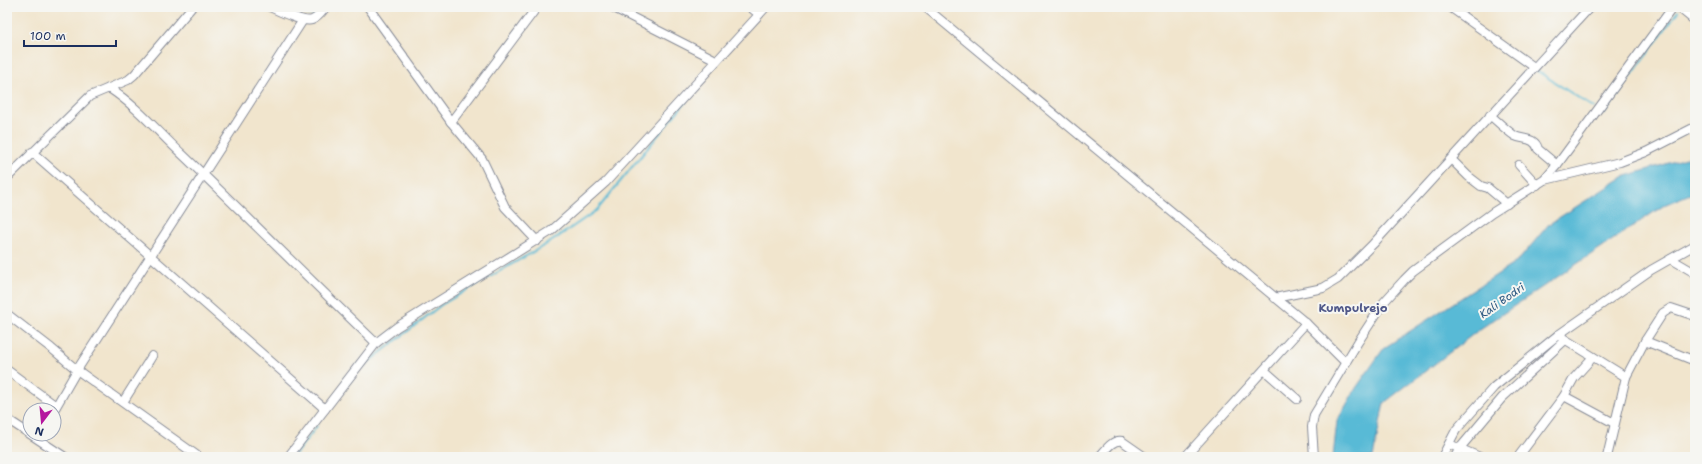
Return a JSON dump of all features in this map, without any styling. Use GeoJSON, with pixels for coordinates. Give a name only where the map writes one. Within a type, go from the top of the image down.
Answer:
{"type":"FeatureCollection","features":[{"type":"Feature","properties":{"kind":"street"},"geometry":{"type":"LineString","coordinates":[[7,178],[90,96],[134,75],[192,7]]}},
{"type":"Feature","properties":{"kind":"street"},"geometry":{"type":"LineString","coordinates":[[270,7],[303,20],[310,21],[317,18],[326,7]]}},
{"type":"Feature","properties":{"kind":"street"},"geometry":{"type":"LineString","coordinates":[[368,7],[451,122],[482,159],[505,207],[537,241]]}},
{"type":"Feature","properties":{"kind":"street"},"geometry":{"type":"LineString","coordinates":[[451,122],[537,7]]}},
{"type":"Feature","properties":{"kind":"street"},"geometry":{"type":"LineString","coordinates":[[612,7],[716,60]]}},
{"type":"Feature","properties":{"kind":"street"},"geometry":{"type":"LineString","coordinates":[[750,7],[759,14]]}},
{"type":"Feature","properties":{"kind":"street"},"geometry":{"type":"LineString","coordinates":[[288,457],[376,343],[397,327],[537,241],[579,208],[606,182],[766,7]]}},
{"type":"Feature","properties":{"kind":"street"},"geometry":{"type":"LineString","coordinates":[[925,7],[1306,323],[1346,363]]}},
{"type":"Feature","properties":{"kind":"street"},"geometry":{"type":"LineString","coordinates":[[1450,7],[1534,67]]}},
{"type":"Feature","properties":{"kind":"street"},"geometry":{"type":"LineString","coordinates":[[1275,298],[1323,288],[1338,280],[1373,244],[1590,7]]}},
{"type":"Feature","properties":{"kind":"street"},"geometry":{"type":"LineString","coordinates":[[1314,457],[1312,427],[1314,415],[1384,302],[1404,280],[1425,262],[1506,204],[1540,182],[1557,165],[1673,7]]}},
{"type":"Feature","properties":{"kind":"street"},"geometry":{"type":"LineString","coordinates":[[1678,7],[1695,21]]}},
{"type":"Feature","properties":{"kind":"street"},"geometry":{"type":"LineString","coordinates":[[58,402],[77,370],[156,246],[303,20]]}},
{"type":"Feature","properties":{"kind":"street"},"geometry":{"type":"LineString","coordinates":[[109,88],[143,114],[167,141],[239,208],[284,255],[376,343]]}},
{"type":"Feature","properties":{"kind":"street"},"geometry":{"type":"LineString","coordinates":[[1490,115],[1514,135],[1529,139],[1537,145],[1538,149],[1557,165]]}},
{"type":"Feature","properties":{"kind":"street"},"geometry":{"type":"LineString","coordinates":[[1540,182],[1620,162],[1646,152],[1695,127]]}},
{"type":"Feature","properties":{"kind":"street"},"geometry":{"type":"LineString","coordinates":[[32,152],[325,409]]}},
{"type":"Feature","properties":{"kind":"street"},"geometry":{"type":"LineString","coordinates":[[1451,159],[1472,179],[1481,186],[1488,188],[1506,204]]}},
{"type":"Feature","properties":{"kind":"street"},"geometry":{"type":"LineString","coordinates":[[1519,165],[1540,182]]}},
{"type":"Feature","properties":{"kind":"street"},"geometry":{"type":"LineString","coordinates":[[1442,457],[1456,430],[1494,387],[1558,335],[1651,270],[1695,245]]}},
{"type":"Feature","properties":{"kind":"street"},"geometry":{"type":"LineString","coordinates":[[1670,259],[1695,273]]}},
{"type":"Feature","properties":{"kind":"street"},"geometry":{"type":"LineString","coordinates":[[1607,457],[1626,377],[1645,341],[1663,313],[1671,308],[1695,316]]}},
{"type":"Feature","properties":{"kind":"street"},"geometry":{"type":"LineString","coordinates":[[7,314],[77,370],[199,457]]}},
{"type":"Feature","properties":{"kind":"street"},"geometry":{"type":"LineString","coordinates":[[1185,457],[1306,323]]}},
{"type":"Feature","properties":{"kind":"street"},"geometry":{"type":"LineString","coordinates":[[1558,335],[1626,377]]}},
{"type":"Feature","properties":{"kind":"street"},"geometry":{"type":"LineString","coordinates":[[1455,457],[1460,448],[1502,398],[1565,340]]}},
{"type":"Feature","properties":{"kind":"street"},"geometry":{"type":"LineString","coordinates":[[1645,341],[1695,361]]}},
{"type":"Feature","properties":{"kind":"street"},"geometry":{"type":"LineString","coordinates":[[123,402],[152,356]]}},
{"type":"Feature","properties":{"kind":"street"},"geometry":{"type":"LineString","coordinates":[[1518,457],[1564,396],[1574,378],[1593,357]]}},
{"type":"Feature","properties":{"kind":"street"},"geometry":{"type":"LineString","coordinates":[[7,370],[47,402]]}},
{"type":"Feature","properties":{"kind":"street"},"geometry":{"type":"LineString","coordinates":[[1264,370],[1297,399]]}},
{"type":"Feature","properties":{"kind":"street"},"geometry":{"type":"LineString","coordinates":[[1564,396],[1614,423]]}},
{"type":"Feature","properties":{"kind":"street"},"geometry":{"type":"LineString","coordinates":[[7,419],[22,428]]}},
{"type":"Feature","properties":{"kind":"street"},"geometry":{"type":"LineString","coordinates":[[1099,457],[1114,441],[1118,440],[1122,441],[1145,457]]}},
{"type":"Feature","properties":{"kind":"street"},"geometry":{"type":"LineString","coordinates":[[45,442],[65,457]]}},
{"type":"Feature","properties":{"kind":"street"},"geometry":{"type":"LineString","coordinates":[[1449,444],[1480,457]]}},
{"type":"Feature","properties":{"kind":"water","name":"Kali Bodri"},"geometry":{"type":"Polygon","coordinates":[[[1695,155],[1695,192],[1666,204],[1480,329],[1384,403],[1373,457],[1333,457],[1337,421],[1356,388],[1384,348],[1518,261],[1549,224],[1623,177],[1695,155]]]}},
{"type":"Feature","properties":{"kind":"waterway"},"geometry":{"type":"LineString","coordinates":[[1603,113],[1604,114],[1678,11]]}},
{"type":"Feature","properties":{"kind":"waterway"},"geometry":{"type":"LineString","coordinates":[[290,12],[315,15]]}},
{"type":"Feature","properties":{"kind":"waterway"},"geometry":{"type":"LineString","coordinates":[[1536,70],[1594,108]]}},
{"type":"Feature","properties":{"kind":"waterway"},"geometry":{"type":"LineString","coordinates":[[361,368],[441,305],[552,241],[597,210],[686,101]]}},
{"type":"Feature","properties":{"kind":"waterway"},"geometry":{"type":"LineString","coordinates":[[293,457],[317,426]]}},
{"type":"Feature","properties":{"kind":"district","name":"Kumpulrejo"},"geometry":{"type":"Point","coordinates":[1353,308]}}]}
